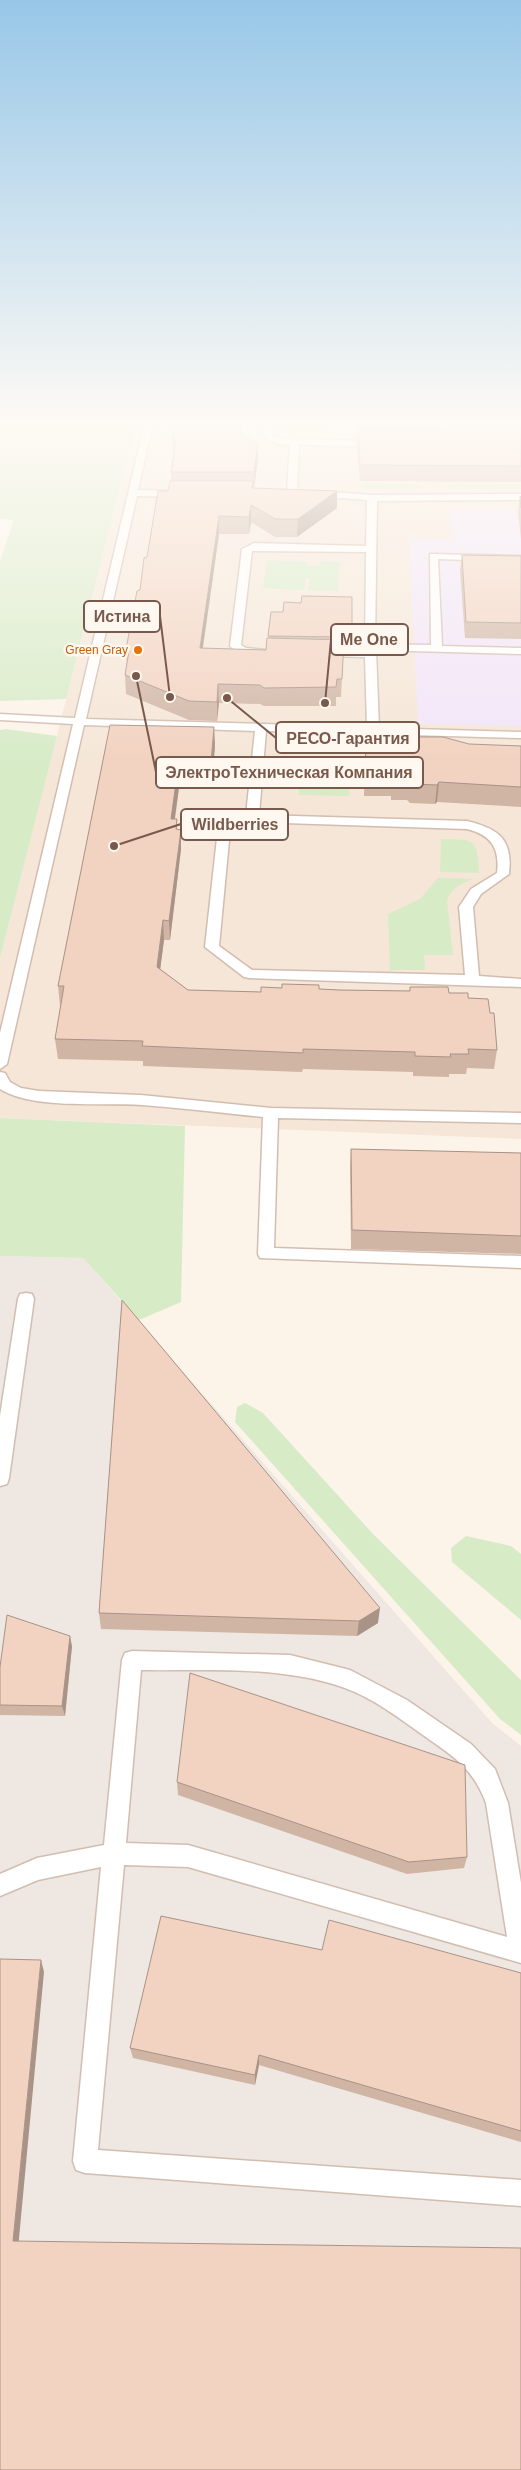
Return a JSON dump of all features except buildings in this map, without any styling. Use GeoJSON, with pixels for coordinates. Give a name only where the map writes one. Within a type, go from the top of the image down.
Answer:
{"type":"FeatureCollection","features":[{"type":"Feature","properties":{"kind":"lane"},"geometry":{"type":"LineString","coordinates":[[0,1064],[124,537]]}},
{"type":"Feature","properties":{"kind":"lane"},"geometry":{"type":"LineString","coordinates":[[371,537],[370,650],[372,730]]}},
{"type":"Feature","properties":{"kind":"lane"},"geometry":{"type":"LineString","coordinates":[[272,652],[243,651],[235,646],[247,550],[254,546],[371,549]]}},
{"type":"Feature","properties":{"kind":"lane"},"geometry":{"type":"LineString","coordinates":[[437,649],[433,556],[521,559]]}},
{"type":"Feature","properties":{"kind":"lane"},"geometry":{"type":"LineString","coordinates":[[311,652],[437,649],[521,651]]}},
{"type":"Feature","properties":{"kind":"lane"},"geometry":{"type":"LineString","coordinates":[[0,716],[28,716],[81,722],[521,735]]}},
{"type":"Feature","properties":{"kind":"lane"},"geometry":{"type":"LineString","coordinates":[[252,818],[261,727]]}},
{"type":"Feature","properties":{"kind":"lane"},"geometry":{"type":"LineString","coordinates":[[472,980],[466,907],[468,899],[475,892],[503,874],[505,866],[502,845],[496,835],[484,829],[467,825],[252,818],[234,821],[224,830],[212,947],[249,974],[521,983]]}},
{"type":"Feature","properties":{"kind":"lane"},"geometry":{"type":"LineString","coordinates":[[0,1077],[4,1085],[16,1093],[141,1100],[271,1113],[521,1118]]}},
{"type":"Feature","properties":{"kind":"lane"},"geometry":{"type":"LineString","coordinates":[[271,1113],[266,1254],[521,1262]]}},
{"type":"Feature","properties":{"kind":"lane"},"geometry":{"type":"LineString","coordinates":[[0,1478],[26,1299]]}},
{"type":"Feature","properties":{"kind":"lane"},"geometry":{"type":"LineString","coordinates":[[0,1885],[36,1869],[113,1854],[188,1856],[521,1952],[497,1803],[487,1776],[464,1750],[400,1706],[350,1680],[290,1664],[132,1660],[113,1854],[85,2161],[521,2193]]}},
{"type":"Feature","properties":{"kind":"shaded area"},"geometry":{"type":"Polygon","coordinates":[[[108,537],[521,537],[521,1139],[0,1118],[0,958],[108,537]]]}},
{"type":"Feature","properties":{"kind":"shaded area"},"geometry":{"type":"Polygon","coordinates":[[[452,537],[521,537],[521,726],[418,724],[409,538],[452,539],[452,537]]]}},
{"type":"Feature","properties":{"kind":"shaded area"},"geometry":{"type":"Polygon","coordinates":[[[0,1256],[83,1258],[492,1723],[521,1746],[521,2470],[0,2470],[0,1256]]]}},
{"type":"Feature","properties":{"kind":"green space"},"geometry":{"type":"Polygon","coordinates":[[[8,537],[107,537],[66,699],[0,701],[0,561],[8,537]]]}},
{"type":"Feature","properties":{"kind":"green space"},"geometry":{"type":"Polygon","coordinates":[[[267,560],[307,562],[307,566],[320,566],[321,561],[340,562],[339,573],[333,575],[339,575],[338,591],[308,590],[310,578],[306,578],[304,590],[263,588],[267,560]]]}},
{"type":"Feature","properties":{"kind":"green space"},"geometry":{"type":"Polygon","coordinates":[[[6,729],[57,736],[0,958],[0,730],[6,729]]]}},
{"type":"Feature","properties":{"kind":"green space"},"geometry":{"type":"Polygon","coordinates":[[[301,760],[350,761],[349,796],[299,795],[301,760]]]}},
{"type":"Feature","properties":{"kind":"green space"},"geometry":{"type":"Polygon","coordinates":[[[441,839],[461,840],[472,843],[477,853],[479,873],[440,872],[441,839]]]}},
{"type":"Feature","properties":{"kind":"green space"},"geometry":{"type":"Polygon","coordinates":[[[438,878],[473,879],[453,890],[448,897],[453,955],[424,955],[425,970],[390,970],[388,914],[420,899],[438,878]]]}},
{"type":"Feature","properties":{"kind":"green space"},"geometry":{"type":"Polygon","coordinates":[[[0,1118],[185,1126],[181,1302],[139,1320],[83,1258],[0,1256],[0,1118]]]}},
{"type":"Feature","properties":{"kind":"green space"},"geometry":{"type":"Polygon","coordinates":[[[245,1403],[263,1413],[373,1534],[521,1680],[521,1735],[500,1719],[235,1422],[237,1407],[245,1403]]]}},
{"type":"Feature","properties":{"kind":"green space"},"geometry":{"type":"Polygon","coordinates":[[[466,1536],[511,1546],[521,1554],[521,1620],[452,1562],[451,1548],[466,1536]]]}},
{"type":"Feature","properties":{"kind":"place","name":"Green Gray"},"geometry":{"type":"Point","coordinates":[138,650]}},
{"type":"Feature","properties":{"kind":"place","name":"ЭлектроТехническая Компания"},"geometry":{"type":"Point","coordinates":[136,676]}},
{"type":"Feature","properties":{"kind":"place","name":"Истина"},"geometry":{"type":"Point","coordinates":[170,697]}},
{"type":"Feature","properties":{"kind":"place","name":"РЕСО-Гарантия"},"geometry":{"type":"Point","coordinates":[227,698]}},
{"type":"Feature","properties":{"kind":"place","name":"Me One"},"geometry":{"type":"Point","coordinates":[325,703]}},
{"type":"Feature","properties":{"kind":"place","name":"Wildberries"},"geometry":{"type":"Point","coordinates":[114,846]}}]}
